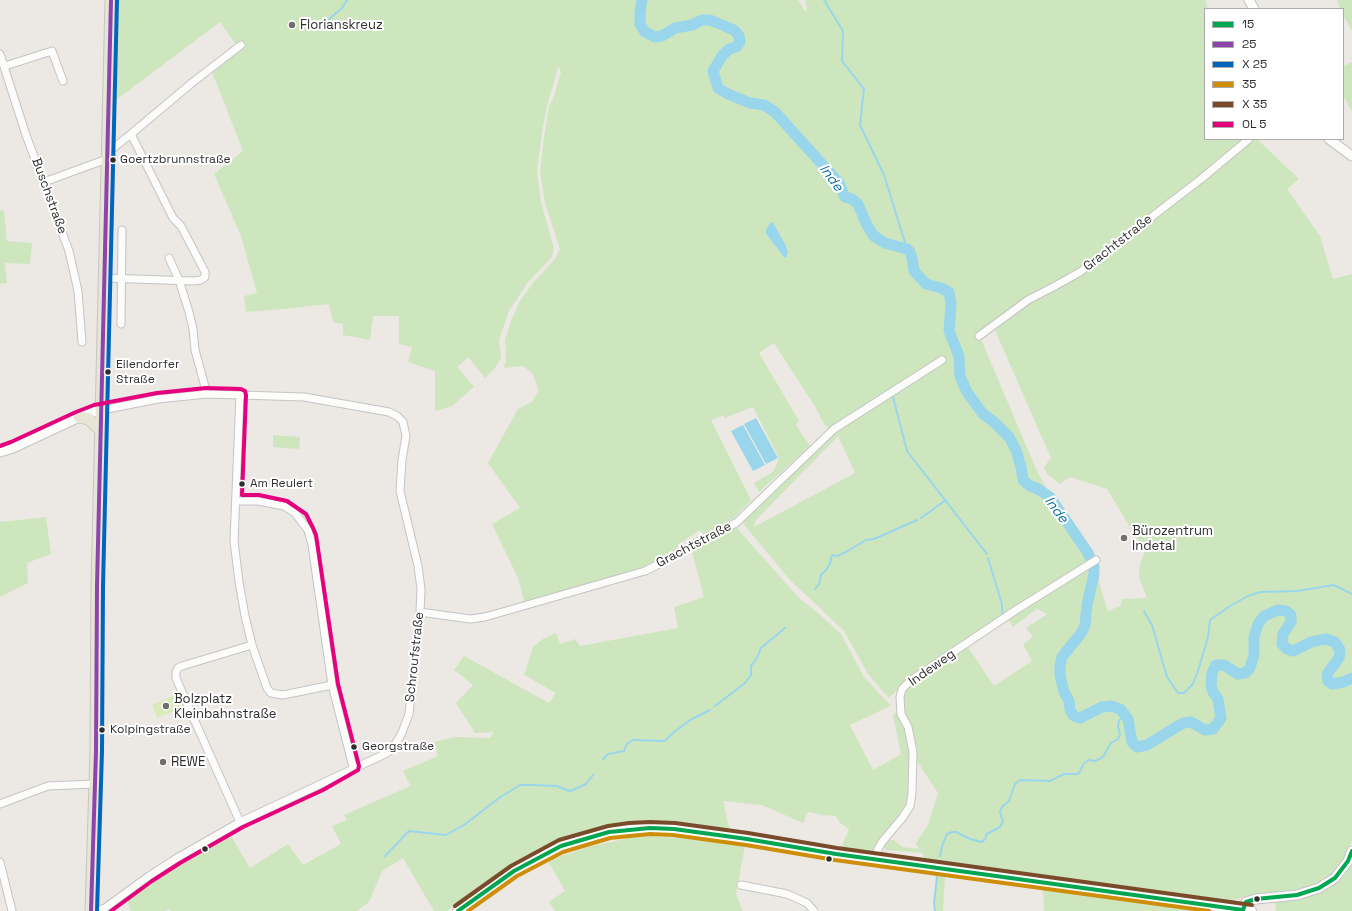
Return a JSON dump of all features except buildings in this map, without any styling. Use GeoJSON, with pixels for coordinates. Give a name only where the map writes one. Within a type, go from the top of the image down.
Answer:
{"type":"FeatureCollection","features":[{"type":"Feature","properties":{"kind":"main road"},"geometry":{"type":"LineString","coordinates":[[91,911],[110,0]]}},
{"type":"Feature","properties":{"kind":"main road"},"geometry":{"type":"LineString","coordinates":[[79,417],[89,419],[102,431]]}},
{"type":"Feature","properties":{"kind":"main road"},"geometry":{"type":"LineString","coordinates":[[458,911],[514,871],[561,846],[589,837],[630,829],[674,829],[875,859],[1247,910]]}},
{"type":"Feature","properties":{"kind":"street"},"geometry":{"type":"LineString","coordinates":[[44,182],[107,154],[193,82],[241,45]]}},
{"type":"Feature","properties":{"kind":"street"},"geometry":{"type":"LineString","coordinates":[[5,66],[52,51],[63,81]]}},
{"type":"Feature","properties":{"kind":"street","name":"Buschstraße"},"geometry":{"type":"LineString","coordinates":[[0,54],[26,136],[69,252],[78,291],[82,342]]}},
{"type":"Feature","properties":{"kind":"street"},"geometry":{"type":"LineString","coordinates":[[105,278],[202,280],[205,276],[205,272],[181,226],[173,218],[131,134]]}},
{"type":"Feature","properties":{"kind":"street","name":"Grachtstraße"},"geometry":{"type":"LineString","coordinates":[[979,336],[1028,300],[1080,272],[1248,140]]}},
{"type":"Feature","properties":{"kind":"street"},"geometry":{"type":"LineString","coordinates":[[1330,140],[1352,156]]}},
{"type":"Feature","properties":{"kind":"street"},"geometry":{"type":"LineString","coordinates":[[121,324],[122,230]]}},
{"type":"Feature","properties":{"kind":"street"},"geometry":{"type":"LineString","coordinates":[[170,258],[189,312],[193,329],[195,350],[207,394]]}},
{"type":"Feature","properties":{"kind":"street","name":"Grachtstraße"},"geometry":{"type":"LineString","coordinates":[[420,612],[470,619],[485,617],[645,571],[678,555],[705,538],[736,523],[834,429],[942,360]]}},
{"type":"Feature","properties":{"kind":"street","name":"Schroufstraße"},"geometry":{"type":"LineString","coordinates":[[91,911],[105,908],[177,858],[240,822],[320,785],[353,767],[387,753],[395,744],[406,725],[411,700],[421,589],[418,566],[400,491],[402,460],[406,436],[403,422],[397,416],[389,412],[304,397],[207,394],[158,399],[102,410]]}},
{"type":"Feature","properties":{"kind":"street"},"geometry":{"type":"LineString","coordinates":[[240,395],[234,541],[244,616],[252,645],[267,688],[271,693],[283,695],[332,685]]}},
{"type":"Feature","properties":{"kind":"street"},"geometry":{"type":"LineString","coordinates":[[0,452],[28,442],[90,412],[102,410]]}},
{"type":"Feature","properties":{"kind":"street"},"geometry":{"type":"LineString","coordinates":[[236,501],[258,501],[284,506],[296,513],[301,518],[308,530],[318,582],[332,685],[353,767]]}},
{"type":"Feature","properties":{"kind":"street","name":"Indeweg"},"geometry":{"type":"LineString","coordinates":[[875,859],[882,842],[904,818],[910,806],[912,794],[913,752],[908,727],[901,714],[900,696],[902,690],[910,681],[1016,610],[1096,560]]}},
{"type":"Feature","properties":{"kind":"street"},"geometry":{"type":"LineString","coordinates":[[240,822],[176,678],[176,672],[178,668],[182,666],[252,645]]}},
{"type":"Feature","properties":{"kind":"street"},"geometry":{"type":"LineString","coordinates":[[0,804],[48,786],[94,784]]}},
{"type":"Feature","properties":{"kind":"street"},"geometry":{"type":"LineString","coordinates":[[1247,910],[1246,902],[1256,899],[1297,895],[1319,888],[1335,878],[1348,861],[1352,851]]}},
{"type":"Feature","properties":{"kind":"street"},"geometry":{"type":"LineString","coordinates":[[0,862],[12,911]]}},
{"type":"Feature","properties":{"kind":"street"},"geometry":{"type":"LineString","coordinates":[[741,885],[787,894],[807,903],[814,911]]}},
{"type":"Feature","properties":{"kind":"green space"},"geometry":{"type":"Polygon","coordinates":[[[116,0],[798,0],[805,11],[807,8],[805,0],[1205,0],[1208,8],[1204,8],[1204,140],[1258,140],[1299,179],[1287,189],[1320,236],[1333,279],[1352,274],[1352,841],[1343,861],[1329,878],[1301,889],[1225,901],[945,862],[924,861],[923,853],[886,850],[882,845],[886,840],[894,840],[902,847],[919,849],[916,843],[928,825],[938,793],[917,761],[916,745],[903,707],[904,692],[914,681],[968,647],[994,686],[1032,661],[1023,644],[1033,637],[1026,628],[1047,614],[1037,609],[1013,627],[1007,618],[901,686],[889,698],[868,674],[844,631],[790,580],[741,521],[834,432],[824,424],[816,408],[774,343],[759,353],[799,421],[796,425],[810,446],[759,492],[754,483],[773,472],[779,458],[753,407],[724,418],[724,415],[711,420],[751,500],[733,519],[704,537],[700,530],[677,545],[680,552],[644,570],[525,604],[518,578],[492,524],[520,508],[488,463],[518,409],[532,402],[539,390],[532,373],[523,366],[504,368],[506,359],[505,340],[511,321],[520,301],[533,283],[555,259],[560,249],[545,203],[540,172],[549,107],[561,72],[558,67],[547,106],[537,172],[541,202],[554,249],[552,257],[528,282],[509,311],[499,340],[501,358],[495,368],[485,378],[468,357],[457,367],[474,387],[452,406],[435,411],[435,371],[408,362],[412,347],[399,344],[399,316],[373,316],[370,340],[343,335],[343,324],[333,322],[329,304],[246,312],[244,296],[257,293],[241,236],[214,174],[243,151],[212,72],[236,45],[220,22],[116,100],[116,0]],[[774,224],[766,234],[786,258],[788,253],[786,246],[774,224]],[[994,328],[981,339],[1036,469],[1049,493],[1056,498],[1098,562],[1099,583],[1108,611],[1120,606],[1122,599],[1147,598],[1139,577],[1140,564],[1145,552],[1107,489],[1070,477],[1060,484],[1047,474],[1044,467],[1051,458],[994,328]],[[917,377],[893,387],[842,419],[845,424],[917,377]],[[838,436],[756,520],[754,527],[855,473],[838,436]]]}},
{"type":"Feature","properties":{"kind":"green space"},"geometry":{"type":"Polygon","coordinates":[[[1337,0],[1352,0],[1352,31],[1344,17],[1344,8],[1340,8],[1337,0]]]}},
{"type":"Feature","properties":{"kind":"green space"},"geometry":{"type":"Polygon","coordinates":[[[1352,62],[1352,112],[1344,97],[1344,66],[1352,62]]]}},
{"type":"Feature","properties":{"kind":"green space"},"geometry":{"type":"Polygon","coordinates":[[[0,210],[4,211],[7,241],[32,243],[30,264],[5,263],[7,283],[0,284],[0,210]]]}},
{"type":"Feature","properties":{"kind":"green space"},"geometry":{"type":"Polygon","coordinates":[[[273,435],[300,437],[299,449],[273,447],[273,435]]]}},
{"type":"Feature","properties":{"kind":"green space"},"geometry":{"type":"Polygon","coordinates":[[[46,517],[51,554],[27,563],[28,583],[0,597],[0,522],[46,517]]]}},
{"type":"Feature","properties":{"kind":"green space"},"geometry":{"type":"Polygon","coordinates":[[[736,527],[799,598],[841,634],[864,677],[890,705],[850,725],[873,770],[901,754],[893,715],[896,712],[908,728],[910,752],[908,793],[905,805],[898,819],[870,852],[841,848],[849,829],[839,822],[836,816],[808,812],[803,823],[762,805],[723,801],[730,831],[649,822],[614,824],[551,846],[507,870],[447,911],[434,911],[403,858],[382,871],[369,902],[357,911],[171,911],[170,909],[165,911],[131,911],[126,898],[229,833],[250,868],[288,844],[303,865],[341,844],[332,826],[347,820],[344,815],[408,787],[410,785],[403,771],[438,756],[434,742],[456,737],[490,738],[494,732],[475,733],[456,703],[473,685],[454,670],[464,656],[549,703],[556,693],[524,675],[533,647],[543,639],[556,633],[560,644],[575,639],[580,646],[678,628],[674,607],[704,597],[692,552],[736,527]]]}},
{"type":"Feature","properties":{"kind":"green space","name":"Bolzplatz Kleinbahnstraße"},"geometry":{"type":"Polygon","coordinates":[[[175,695],[181,708],[157,718],[152,705],[175,695]]]}},
{"type":"Feature","properties":{"kind":"green space"},"geometry":{"type":"Polygon","coordinates":[[[651,836],[745,846],[736,895],[743,911],[555,911],[549,902],[565,891],[548,861],[588,847],[629,838],[651,836]]]}},
{"type":"Feature","properties":{"kind":"green space"},"geometry":{"type":"Polygon","coordinates":[[[1352,859],[1352,911],[1276,911],[1275,900],[1301,898],[1326,890],[1339,879],[1352,859]]]}},
{"type":"Feature","properties":{"kind":"green space"},"geometry":{"type":"Polygon","coordinates":[[[936,876],[945,877],[943,911],[934,911],[936,876]]]}},
{"type":"Feature","properties":{"kind":"green space"},"geometry":{"type":"Polygon","coordinates":[[[1043,889],[1188,910],[1190,911],[1044,911],[1043,889]]]}},
{"type":"Feature","properties":{"kind":"water"},"geometry":{"type":"Polygon","coordinates":[[[771,222],[774,224],[786,246],[788,253],[786,258],[766,234],[766,230],[771,222]]]}},
{"type":"Feature","properties":{"kind":"water"},"geometry":{"type":"Polygon","coordinates":[[[756,418],[778,458],[766,464],[744,424],[756,418]]]}},
{"type":"Feature","properties":{"kind":"water"},"geometry":{"type":"Polygon","coordinates":[[[743,425],[765,465],[753,471],[731,431],[743,425]]]}},
{"type":"Feature","properties":{"kind":"waterway"},"geometry":{"type":"LineString","coordinates":[[321,29],[327,21],[342,8],[347,0]]}},
{"type":"Feature","properties":{"kind":"waterway","name":"Inde"},"geometry":{"type":"LineString","coordinates":[[642,0],[640,24],[645,32],[655,37],[662,36],[675,28],[692,25],[702,20],[710,20],[734,30],[739,36],[740,42],[736,47],[729,49],[722,56],[713,71],[718,88],[750,103],[764,105],[775,112],[839,183],[845,197],[852,199],[858,204],[867,225],[874,236],[885,243],[907,249],[912,258],[914,271],[926,284],[949,292],[951,304],[949,331],[959,356],[960,376],[967,392],[983,414],[994,422],[1009,437],[1016,450],[1023,480],[1030,486],[1038,489],[1050,497],[1088,553],[1094,566],[1094,574],[1087,605],[1085,625],[1082,632],[1062,657],[1060,666],[1060,676],[1064,692],[1069,701],[1070,710],[1074,716],[1080,718],[1102,707],[1111,706],[1120,709],[1128,719],[1132,742],[1137,747],[1147,745],[1183,723],[1191,722],[1205,730],[1213,729],[1221,718],[1218,699],[1213,692],[1211,685],[1212,673],[1216,665],[1224,665],[1238,674],[1245,673],[1250,668],[1254,655],[1254,637],[1258,624],[1264,616],[1278,610],[1286,611],[1291,615],[1291,622],[1283,634],[1282,644],[1287,649],[1293,651],[1311,642],[1326,639],[1335,642],[1340,650],[1339,658],[1327,674],[1328,681],[1332,684],[1343,682],[1352,678]]}},
{"type":"Feature","properties":{"kind":"waterway"},"geometry":{"type":"LineString","coordinates":[[824,0],[843,31],[842,61],[864,89],[860,125],[884,175],[907,249]]}},
{"type":"Feature","properties":{"kind":"waterway"},"geometry":{"type":"LineString","coordinates":[[893,397],[907,451],[987,554]]}},
{"type":"Feature","properties":{"kind":"waterway"},"geometry":{"type":"LineString","coordinates":[[921,518],[946,500]]}},
{"type":"Feature","properties":{"kind":"waterway"},"geometry":{"type":"LineString","coordinates":[[815,589],[819,584],[821,575],[830,564],[832,555],[837,556],[866,540],[874,539],[917,520]]}},
{"type":"Feature","properties":{"kind":"waterway"},"geometry":{"type":"LineString","coordinates":[[988,558],[1002,604],[1004,616]]}},
{"type":"Feature","properties":{"kind":"waterway"},"geometry":{"type":"LineString","coordinates":[[1144,611],[1152,625],[1167,677],[1178,693],[1184,693],[1193,684],[1197,674],[1208,637],[1210,620],[1230,606],[1248,596],[1260,592],[1297,591],[1334,585],[1352,594]]}},
{"type":"Feature","properties":{"kind":"waterway"},"geometry":{"type":"LineString","coordinates":[[715,706],[745,683],[751,675],[751,666],[758,656],[761,648],[785,628]]}},
{"type":"Feature","properties":{"kind":"waterway"},"geometry":{"type":"LineString","coordinates":[[633,740],[665,741],[690,720],[710,710]]}},
{"type":"Feature","properties":{"kind":"waterway"},"geometry":{"type":"LineString","coordinates":[[940,856],[947,834],[956,832],[970,839],[982,842],[987,834],[1000,827],[1003,821],[1000,812],[1002,807],[1009,801],[1015,784],[1020,780],[1050,781],[1064,774],[1077,774],[1084,763],[1089,760],[1095,761],[1103,757],[1111,743],[1118,739],[1120,734],[1118,726],[1119,721],[1125,713]]}},
{"type":"Feature","properties":{"kind":"waterway"},"geometry":{"type":"LineString","coordinates":[[603,759],[608,754],[624,751],[627,744],[631,741]]}},
{"type":"Feature","properties":{"kind":"waterway"},"geometry":{"type":"LineString","coordinates":[[385,856],[409,831],[446,835],[464,825],[499,798],[520,785],[557,786],[569,791],[586,784],[593,775]]}},
{"type":"Feature","properties":{"kind":"waterway"},"geometry":{"type":"LineString","coordinates":[[935,911],[934,903],[937,877]]}},
{"type":"Feature","properties":{"kind":"transit line","name":"25"},"geometry":{"type":"LineString","coordinates":[[91,911],[96,751],[97,586],[111,0]]}},
{"type":"Feature","properties":{"kind":"transit line"},"geometry":{"type":"LineString","coordinates":[[97,911],[102,751],[103,586],[117,0]]}},
{"type":"Feature","properties":{"kind":"transit line"},"geometry":{"type":"LineString","coordinates":[[0,446],[94,405],[157,393],[206,388],[241,389],[245,391],[246,395],[242,495],[259,495],[287,501],[306,514],[316,535],[338,684],[359,766],[358,770],[323,790],[243,827],[180,863],[152,881],[111,911]]}},
{"type":"Feature","properties":{"kind":"transit line"},"geometry":{"type":"LineString","coordinates":[[455,906],[511,866],[559,840],[608,826],[650,822],[675,823],[748,833],[837,848],[1252,905]]}},
{"type":"Feature","properties":{"kind":"transit line","name":"15"},"geometry":{"type":"LineString","coordinates":[[458,911],[514,871],[561,846],[609,832],[650,828],[674,829],[747,839],[836,854],[1243,910]]}},
{"type":"Feature","properties":{"kind":"transit line","name":"35"},"geometry":{"type":"LineString","coordinates":[[468,911],[517,876],[563,852],[610,838],[650,834],[673,835],[746,845],[835,860],[1209,911]]}},
{"type":"Feature","properties":{"kind":"transit line","name":"15"},"geometry":{"type":"LineString","coordinates":[[1243,910],[1246,902],[1256,899],[1297,895],[1319,888],[1335,878],[1348,861],[1352,851]]}},
{"type":"Feature","properties":{"kind":"place","name":"Florianskreuz"},"geometry":{"type":"Point","coordinates":[292,25]}},
{"type":"Feature","properties":{"kind":"place","name":"Goertzbrunnstraße"},"geometry":{"type":"Point","coordinates":[113,160]}},
{"type":"Feature","properties":{"kind":"place","name":"Eilendorfer Straße"},"geometry":{"type":"Point","coordinates":[108,372]}},
{"type":"Feature","properties":{"kind":"place","name":"Am Reulert"},"geometry":{"type":"Point","coordinates":[242,484]}},
{"type":"Feature","properties":{"kind":"place","name":"Bürozentrum Indetal"},"geometry":{"type":"Point","coordinates":[1124,538]}},
{"type":"Feature","properties":{"kind":"place","name":"Bolzplatz Kleinbahnstraße"},"geometry":{"type":"Point","coordinates":[166,706]}},
{"type":"Feature","properties":{"kind":"place","name":"Kolpingstraße"},"geometry":{"type":"Point","coordinates":[102,730]}},
{"type":"Feature","properties":{"kind":"place","name":"Georgstraße"},"geometry":{"type":"Point","coordinates":[354,747]}},
{"type":"Feature","properties":{"kind":"place","name":"REWE"},"geometry":{"type":"Point","coordinates":[163,762]}}]}
